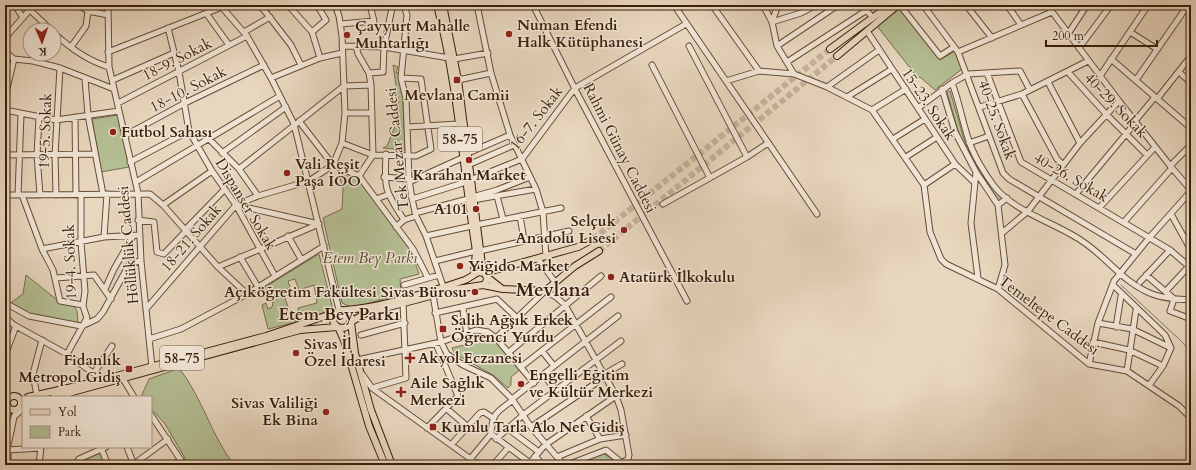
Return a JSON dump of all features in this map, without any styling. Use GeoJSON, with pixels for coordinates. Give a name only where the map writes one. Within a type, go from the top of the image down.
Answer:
{"type":"FeatureCollection","features":[{"type":"Feature","properties":{"kind":"main road","name":"58-75"},"geometry":{"type":"LineString","coordinates":[[437,5],[458,80],[464,156],[468,165],[468,181]]}},
{"type":"Feature","properties":{"kind":"main road","name":"58-75"},"geometry":{"type":"LineString","coordinates":[[443,5],[452,58],[458,124],[478,251],[484,274]]}},
{"type":"Feature","properties":{"kind":"main road"},"geometry":{"type":"LineString","coordinates":[[830,49],[890,5]]}},
{"type":"Feature","properties":{"kind":"main road"},"geometry":{"type":"LineString","coordinates":[[837,56],[900,7]]}},
{"type":"Feature","properties":{"kind":"main road"},"geometry":{"type":"LineString","coordinates":[[484,274],[578,247],[593,239]]}},
{"type":"Feature","properties":{"kind":"main road","name":"58-75"},"geometry":{"type":"LineString","coordinates":[[38,396],[104,380],[266,336],[327,317],[340,311],[384,303],[443,286],[474,275],[478,251]]}},
{"type":"Feature","properties":{"kind":"main road"},"geometry":{"type":"LineString","coordinates":[[58,396],[300,330],[347,327],[351,322],[366,313],[432,295],[480,286],[503,289],[545,291],[555,282],[599,251]]}},
{"type":"Feature","properties":{"kind":"main road"},"geometry":{"type":"LineString","coordinates":[[480,286],[472,281],[477,272],[484,274],[503,289]]}},
{"type":"Feature","properties":{"kind":"main road"},"geometry":{"type":"LineString","coordinates":[[480,286],[486,282],[484,274]]}},
{"type":"Feature","properties":{"kind":"main road"},"geometry":{"type":"LineString","coordinates":[[385,465],[369,426],[344,340],[333,322],[340,311],[351,316],[357,360],[370,410],[392,465]]}},
{"type":"Feature","properties":{"kind":"main road"},"geometry":{"type":"LineString","coordinates":[[7,396],[21,398],[21,407],[13,410],[7,408],[7,396]]}},
{"type":"Feature","properties":{"kind":"street"},"geometry":{"type":"LineString","coordinates":[[15,5],[23,18]]}},
{"type":"Feature","properties":{"kind":"street"},"geometry":{"type":"LineString","coordinates":[[5,38],[34,5]]}},
{"type":"Feature","properties":{"kind":"street"},"geometry":{"type":"LineString","coordinates":[[79,5],[88,11],[108,15]]}},
{"type":"Feature","properties":{"kind":"street","name":"Höllüklük Caddesi"},"geometry":{"type":"LineString","coordinates":[[108,5],[109,67],[138,193],[138,220],[136,235],[141,261],[152,367]]}},
{"type":"Feature","properties":{"kind":"street"},"geometry":{"type":"LineString","coordinates":[[258,5],[270,17],[291,45],[301,65]]}},
{"type":"Feature","properties":{"kind":"street"},"geometry":{"type":"LineString","coordinates":[[264,10],[271,5]]}},
{"type":"Feature","properties":{"kind":"street"},"geometry":{"type":"LineString","coordinates":[[288,5],[312,32],[320,58]]}},
{"type":"Feature","properties":{"kind":"street"},"geometry":{"type":"LineString","coordinates":[[312,32],[326,20],[317,5]]}},
{"type":"Feature","properties":{"kind":"street"},"geometry":{"type":"LineString","coordinates":[[333,165],[342,143],[344,113],[341,24],[335,5]]}},
{"type":"Feature","properties":{"kind":"street"},"geometry":{"type":"LineString","coordinates":[[341,24],[374,21],[370,5]]}},
{"type":"Feature","properties":{"kind":"street"},"geometry":{"type":"LineString","coordinates":[[369,73],[383,72],[384,47],[392,8],[390,5]]}},
{"type":"Feature","properties":{"kind":"street","name":"Tek Mezar Caddesi"},"geometry":{"type":"LineString","coordinates":[[404,5],[407,16],[405,50],[401,78],[406,99],[409,180],[415,214],[426,236],[443,286]]}},
{"type":"Feature","properties":{"kind":"street"},"geometry":{"type":"LineString","coordinates":[[476,5],[488,53],[491,73],[510,135],[536,189],[544,212],[546,257]]}},
{"type":"Feature","properties":{"kind":"street","name":"Rahmi Günay Caddesi"},"geometry":{"type":"LineString","coordinates":[[533,5],[687,301]]}},
{"type":"Feature","properties":{"kind":"street"},"geometry":{"type":"LineString","coordinates":[[674,5],[817,214]]}},
{"type":"Feature","properties":{"kind":"street"},"geometry":{"type":"LineString","coordinates":[[712,5],[759,71]]}},
{"type":"Feature","properties":{"kind":"street"},"geometry":{"type":"LineString","coordinates":[[762,5],[772,22],[777,46],[794,74]]}},
{"type":"Feature","properties":{"kind":"street"},"geometry":{"type":"LineString","coordinates":[[772,22],[778,5]]}},
{"type":"Feature","properties":{"kind":"street"},"geometry":{"type":"LineString","coordinates":[[772,22],[801,13],[816,5]]}},
{"type":"Feature","properties":{"kind":"street"},"geometry":{"type":"LineString","coordinates":[[777,46],[838,5]]}},
{"type":"Feature","properties":{"kind":"street"},"geometry":{"type":"LineString","coordinates":[[862,5],[873,18]]}},
{"type":"Feature","properties":{"kind":"street","name":"40-25. Sokak"},"geometry":{"type":"LineString","coordinates":[[923,5],[958,52],[968,74],[989,136],[1004,173],[1009,179],[1136,254]]}},
{"type":"Feature","properties":{"kind":"street"},"geometry":{"type":"LineString","coordinates":[[966,5],[992,38]]}},
{"type":"Feature","properties":{"kind":"street"},"geometry":{"type":"LineString","coordinates":[[1007,5],[1022,25]]}},
{"type":"Feature","properties":{"kind":"street"},"geometry":{"type":"LineString","coordinates":[[1047,5],[1135,122],[1191,190],[1149,238],[1114,283],[1098,324],[1089,364]]}},
{"type":"Feature","properties":{"kind":"street"},"geometry":{"type":"LineString","coordinates":[[1068,34],[1087,5]]}},
{"type":"Feature","properties":{"kind":"street"},"geometry":{"type":"LineString","coordinates":[[1078,48],[1111,5]]}},
{"type":"Feature","properties":{"kind":"street"},"geometry":{"type":"LineString","coordinates":[[1100,76],[1148,5]]}},
{"type":"Feature","properties":{"kind":"street"},"geometry":{"type":"LineString","coordinates":[[1136,80],[1188,5]]}},
{"type":"Feature","properties":{"kind":"street"},"geometry":{"type":"LineString","coordinates":[[108,52],[221,6],[245,34],[264,65],[286,107],[297,122],[333,165],[359,176],[414,249],[428,278]]}},
{"type":"Feature","properties":{"kind":"street"},"geometry":{"type":"LineString","coordinates":[[900,7],[940,56],[954,47]]}},
{"type":"Feature","properties":{"kind":"street"},"geometry":{"type":"LineString","coordinates":[[30,10],[43,22]]}},
{"type":"Feature","properties":{"kind":"street"},"geometry":{"type":"LineString","coordinates":[[787,62],[866,10]]}},
{"type":"Feature","properties":{"kind":"street"},"geometry":{"type":"LineString","coordinates":[[71,47],[86,26],[88,11]]}},
{"type":"Feature","properties":{"kind":"street"},"geometry":{"type":"LineString","coordinates":[[958,52],[1052,12]]}},
{"type":"Feature","properties":{"kind":"street"},"geometry":{"type":"LineString","coordinates":[[206,13],[230,45]]}},
{"type":"Feature","properties":{"kind":"street","name":"18-9. Sokak"},"geometry":{"type":"LineString","coordinates":[[118,103],[230,45],[270,17]]}},
{"type":"Feature","properties":{"kind":"street"},"geometry":{"type":"LineString","coordinates":[[575,88],[686,24]]}},
{"type":"Feature","properties":{"kind":"street","name":"Dispanser Sokak"},"geometry":{"type":"LineString","coordinates":[[168,28],[179,72],[189,131],[224,190],[236,205],[275,276]]}},
{"type":"Feature","properties":{"kind":"street"},"geometry":{"type":"LineString","coordinates":[[1130,32],[1157,49]]}},
{"type":"Feature","properties":{"kind":"street","name":"15-23. Sokak"},"geometry":{"type":"LineString","coordinates":[[869,34],[955,164],[975,183]]}},
{"type":"Feature","properties":{"kind":"street"},"geometry":{"type":"LineString","coordinates":[[62,40],[96,63],[109,67]]}},
{"type":"Feature","properties":{"kind":"street"},"geometry":{"type":"LineString","coordinates":[[342,46],[384,47],[452,58],[488,53]]}},
{"type":"Feature","properties":{"kind":"street"},"geometry":{"type":"LineString","coordinates":[[356,46],[358,54],[369,73],[371,85],[373,154],[359,176]]}},
{"type":"Feature","properties":{"kind":"street"},"geometry":{"type":"LineString","coordinates":[[689,46],[747,157]]}},
{"type":"Feature","properties":{"kind":"street"},"geometry":{"type":"LineString","coordinates":[[827,87],[879,50]]}},
{"type":"Feature","properties":{"kind":"street"},"geometry":{"type":"LineString","coordinates":[[5,52],[14,59],[22,60]]}},
{"type":"Feature","properties":{"kind":"street"},"geometry":{"type":"LineString","coordinates":[[113,80],[174,53]]}},
{"type":"Feature","properties":{"kind":"street"},"geometry":{"type":"LineString","coordinates":[[271,78],[320,58],[342,53]]}},
{"type":"Feature","properties":{"kind":"street"},"geometry":{"type":"LineString","coordinates":[[1076,194],[1191,56]]}},
{"type":"Feature","properties":{"kind":"street"},"geometry":{"type":"LineString","coordinates":[[5,97],[14,59]]}},
{"type":"Feature","properties":{"kind":"street"},"geometry":{"type":"LineString","coordinates":[[1111,59],[1191,128]]}},
{"type":"Feature","properties":{"kind":"street"},"geometry":{"type":"LineString","coordinates":[[980,107],[1022,94],[1088,61]]}},
{"type":"Feature","properties":{"kind":"street"},"geometry":{"type":"LineString","coordinates":[[37,62],[60,68],[114,89]]}},
{"type":"Feature","properties":{"kind":"street","name":"18-10. Sokak"},"geometry":{"type":"LineString","coordinates":[[124,136],[185,103],[264,65]]}},
{"type":"Feature","properties":{"kind":"street"},"geometry":{"type":"LineString","coordinates":[[652,65],[710,178]]}},
{"type":"Feature","properties":{"kind":"street","name":"19-5. Sokak"},"geometry":{"type":"LineString","coordinates":[[56,195],[56,120],[60,68]]}},
{"type":"Feature","properties":{"kind":"street"},"geometry":{"type":"LineString","coordinates":[[847,97],[892,69]]}},
{"type":"Feature","properties":{"kind":"street","name":"Temeltepe Caddesi"},"geometry":{"type":"LineString","coordinates":[[726,81],[759,71],[794,74],[827,87],[872,110],[924,185],[930,232],[941,259],[954,269],[978,278],[998,289],[1089,364],[1127,371],[1150,384],[1180,406],[1191,418]]}},
{"type":"Feature","properties":{"kind":"street"},"geometry":{"type":"LineString","coordinates":[[918,108],[942,89],[968,74],[1020,71],[1030,90]]}},
{"type":"Feature","properties":{"kind":"street","name":"40-29. Sokak"},"geometry":{"type":"LineString","coordinates":[[1068,72],[1106,114],[1147,155]]}},
{"type":"Feature","properties":{"kind":"street"},"geometry":{"type":"LineString","coordinates":[[1179,72],[1191,83]]}},
{"type":"Feature","properties":{"kind":"street"},"geometry":{"type":"LineString","coordinates":[[458,80],[491,73]]}},
{"type":"Feature","properties":{"kind":"street","name":"40-26. Sokak"},"geometry":{"type":"LineString","coordinates":[[987,73],[999,102],[1018,158],[1027,166],[1170,250],[1190,266]]}},
{"type":"Feature","properties":{"kind":"street"},"geometry":{"type":"LineString","coordinates":[[342,143],[373,154],[408,156],[416,156],[431,148],[421,78],[401,78]]}},
{"type":"Feature","properties":{"kind":"street"},"geometry":{"type":"LineString","coordinates":[[85,79],[88,115],[95,154],[105,194],[104,237]]}},
{"type":"Feature","properties":{"kind":"street"},"geometry":{"type":"LineString","coordinates":[[1048,82],[1080,143]]}},
{"type":"Feature","properties":{"kind":"street"},"geometry":{"type":"LineString","coordinates":[[952,83],[969,143],[994,185],[1007,198],[1082,241],[1131,282],[1153,294],[1174,299],[1191,300]]}},
{"type":"Feature","properties":{"kind":"street"},"geometry":{"type":"LineString","coordinates":[[239,169],[344,86],[371,85]]}},
{"type":"Feature","properties":{"kind":"street","name":"16-7. Sokak"},"geometry":{"type":"LineString","coordinates":[[412,199],[468,181],[522,159],[575,88]]}},
{"type":"Feature","properties":{"kind":"street"},"geometry":{"type":"LineString","coordinates":[[872,110],[906,89]]}},
{"type":"Feature","properties":{"kind":"street"},"geometry":{"type":"LineString","coordinates":[[942,89],[955,132],[976,172],[998,205],[1005,265],[998,289]]}},
{"type":"Feature","properties":{"kind":"street"},"geometry":{"type":"LineString","coordinates":[[1022,94],[1057,159],[1063,165]]}},
{"type":"Feature","properties":{"kind":"street"},"geometry":{"type":"LineString","coordinates":[[136,182],[280,96]]}},
{"type":"Feature","properties":{"kind":"street"},"geometry":{"type":"LineString","coordinates":[[1002,233],[1028,211],[1080,143],[1119,101]]}},
{"type":"Feature","properties":{"kind":"street"},"geometry":{"type":"LineString","coordinates":[[222,153],[286,107]]}},
{"type":"Feature","properties":{"kind":"street"},"geometry":{"type":"LineString","coordinates":[[5,110],[39,118],[56,120],[119,111]]}},
{"type":"Feature","properties":{"kind":"street"},"geometry":{"type":"LineString","coordinates":[[344,113],[371,113]]}},
{"type":"Feature","properties":{"kind":"street"},"geometry":{"type":"LineString","coordinates":[[21,114],[18,155],[20,195],[42,249],[56,278],[60,301],[83,305]]}},
{"type":"Feature","properties":{"kind":"street","name":"19-4. Sokak"},"geometry":{"type":"LineString","coordinates":[[75,117],[74,155],[84,276],[83,305],[87,318],[81,326]]}},
{"type":"Feature","properties":{"kind":"street"},"geometry":{"type":"LineString","coordinates":[[39,118],[37,155],[40,195]]}},
{"type":"Feature","properties":{"kind":"street"},"geometry":{"type":"LineString","coordinates":[[893,139],[925,119]]}},
{"type":"Feature","properties":{"kind":"street"},"geometry":{"type":"LineString","coordinates":[[297,122],[308,181],[340,311]]}},
{"type":"Feature","properties":{"kind":"street"},"geometry":{"type":"LineString","coordinates":[[407,127],[458,124]]}},
{"type":"Feature","properties":{"kind":"street"},"geometry":{"type":"LineString","coordinates":[[130,162],[189,131]]}},
{"type":"Feature","properties":{"kind":"street"},"geometry":{"type":"LineString","coordinates":[[384,177],[409,180],[510,135]]}},
{"type":"Feature","properties":{"kind":"street"},"geometry":{"type":"LineString","coordinates":[[969,143],[989,136]]}},
{"type":"Feature","properties":{"kind":"street"},"geometry":{"type":"LineString","coordinates":[[906,157],[937,137]]}},
{"type":"Feature","properties":{"kind":"street"},"geometry":{"type":"LineString","coordinates":[[209,139],[239,169],[258,196]]}},
{"type":"Feature","properties":{"kind":"street"},"geometry":{"type":"LineString","coordinates":[[663,204],[747,157],[768,143]]}},
{"type":"Feature","properties":{"kind":"street"},"geometry":{"type":"LineString","coordinates":[[468,165],[514,145]]}},
{"type":"Feature","properties":{"kind":"street"},"geometry":{"type":"LineString","coordinates":[[1124,222],[1191,145]]}},
{"type":"Feature","properties":{"kind":"street"},"geometry":{"type":"LineString","coordinates":[[1100,208],[1155,147]]}},
{"type":"Feature","properties":{"kind":"street"},"geometry":{"type":"LineString","coordinates":[[5,155],[95,154]]}},
{"type":"Feature","properties":{"kind":"street"},"geometry":{"type":"LineString","coordinates":[[386,154],[384,177],[387,195],[404,220]]}},
{"type":"Feature","properties":{"kind":"street"},"geometry":{"type":"LineString","coordinates":[[924,185],[955,164]]}},
{"type":"Feature","properties":{"kind":"street","name":"18-21. Sokak"},"geometry":{"type":"LineString","coordinates":[[146,309],[236,205],[258,196],[308,181],[333,165]]}},
{"type":"Feature","properties":{"kind":"street"},"geometry":{"type":"LineString","coordinates":[[163,205],[212,171]]}},
{"type":"Feature","properties":{"kind":"street"},"geometry":{"type":"LineString","coordinates":[[976,172],[972,223],[978,278]]}},
{"type":"Feature","properties":{"kind":"street"},"geometry":{"type":"LineString","coordinates":[[396,227],[404,220],[415,214],[471,199],[530,177]]}},
{"type":"Feature","properties":{"kind":"street"},"geometry":{"type":"LineString","coordinates":[[471,199],[536,189]]}},
{"type":"Feature","properties":{"kind":"street"},"geometry":{"type":"LineString","coordinates":[[138,220],[154,222],[157,252],[164,254],[224,190]]}},
{"type":"Feature","properties":{"kind":"street"},"geometry":{"type":"LineString","coordinates":[[5,195],[150,194],[163,205],[218,267],[247,294]]}},
{"type":"Feature","properties":{"kind":"street"},"geometry":{"type":"LineString","coordinates":[[376,199],[387,195]]}},
{"type":"Feature","properties":{"kind":"street"},"geometry":{"type":"LineString","coordinates":[[497,196],[503,219]]}},
{"type":"Feature","properties":{"kind":"street"},"geometry":{"type":"LineString","coordinates":[[1187,196],[1191,203]]}},
{"type":"Feature","properties":{"kind":"street"},"geometry":{"type":"LineString","coordinates":[[998,205],[1007,198]]}},
{"type":"Feature","properties":{"kind":"street"},"geometry":{"type":"LineString","coordinates":[[236,205],[319,224]]}},
{"type":"Feature","properties":{"kind":"street"},"geometry":{"type":"LineString","coordinates":[[426,236],[561,208]]}},
{"type":"Feature","properties":{"kind":"street"},"geometry":{"type":"LineString","coordinates":[[1171,214],[1191,250]]}},
{"type":"Feature","properties":{"kind":"street"},"geometry":{"type":"LineString","coordinates":[[520,216],[524,240]]}},
{"type":"Feature","properties":{"kind":"street"},"geometry":{"type":"LineString","coordinates":[[218,267],[259,248],[319,224]]}},
{"type":"Feature","properties":{"kind":"street"},"geometry":{"type":"LineString","coordinates":[[435,261],[569,231]]}},
{"type":"Feature","properties":{"kind":"street"},"geometry":{"type":"LineString","coordinates":[[42,249],[104,237],[136,235]]}},
{"type":"Feature","properties":{"kind":"street"},"geometry":{"type":"LineString","coordinates":[[105,289],[114,268],[136,235]]}},
{"type":"Feature","properties":{"kind":"street"},"geometry":{"type":"LineString","coordinates":[[288,236],[301,260]]}},
{"type":"Feature","properties":{"kind":"street"},"geometry":{"type":"LineString","coordinates":[[149,339],[181,329],[247,294],[324,246]]}},
{"type":"Feature","properties":{"kind":"street"},"geometry":{"type":"LineString","coordinates":[[1140,282],[1170,250]]}},
{"type":"Feature","properties":{"kind":"street"},"geometry":{"type":"LineString","coordinates":[[240,257],[258,287]]}},
{"type":"Feature","properties":{"kind":"street"},"geometry":{"type":"LineString","coordinates":[[538,259],[555,282]]}},
{"type":"Feature","properties":{"kind":"street"},"geometry":{"type":"LineString","coordinates":[[5,310],[9,305],[29,316],[81,326],[97,319],[111,299],[130,263],[141,261]]}},
{"type":"Feature","properties":{"kind":"street"},"geometry":{"type":"LineString","coordinates":[[1166,291],[1190,266]]}},
{"type":"Feature","properties":{"kind":"street"},"geometry":{"type":"LineString","coordinates":[[56,278],[94,275],[111,299]]}},
{"type":"Feature","properties":{"kind":"street"},"geometry":{"type":"LineString","coordinates":[[404,285],[439,275]]}},
{"type":"Feature","properties":{"kind":"street"},"geometry":{"type":"LineString","coordinates":[[1146,275],[1174,299]]}},
{"type":"Feature","properties":{"kind":"street"},"geometry":{"type":"LineString","coordinates":[[509,352],[601,276]]}},
{"type":"Feature","properties":{"kind":"street"},"geometry":{"type":"LineString","coordinates":[[1114,283],[1165,335],[1171,348],[1163,366],[1150,384]]}},
{"type":"Feature","properties":{"kind":"street"},"geometry":{"type":"LineString","coordinates":[[438,343],[447,354],[463,365],[491,378],[513,399],[531,427],[545,445],[565,465],[606,450],[620,464],[628,458],[629,455],[626,435],[621,410],[616,396],[565,305],[556,297],[545,291],[496,338]]}},
{"type":"Feature","properties":{"kind":"street"},"geometry":{"type":"LineString","coordinates":[[427,428],[458,396],[438,343],[432,295]]}},
{"type":"Feature","properties":{"kind":"street"},"geometry":{"type":"LineString","coordinates":[[1116,327],[1121,296]]}},
{"type":"Feature","properties":{"kind":"street"},"geometry":{"type":"LineString","coordinates":[[521,367],[611,297]]}},
{"type":"Feature","properties":{"kind":"street"},"geometry":{"type":"LineString","coordinates":[[435,313],[497,299],[517,318]]}},
{"type":"Feature","properties":{"kind":"street"},"geometry":{"type":"LineString","coordinates":[[1174,299],[1170,311],[1191,319]]}},
{"type":"Feature","properties":{"kind":"street"},"geometry":{"type":"LineString","coordinates":[[372,388],[406,378],[403,302]]}},
{"type":"Feature","properties":{"kind":"street"},"geometry":{"type":"LineString","coordinates":[[463,307],[467,333]]}},
{"type":"Feature","properties":{"kind":"street"},"geometry":{"type":"LineString","coordinates":[[1127,371],[1136,310]]}},
{"type":"Feature","properties":{"kind":"street"},"geometry":{"type":"LineString","coordinates":[[471,458],[491,434],[493,418],[513,399],[618,316]]}},
{"type":"Feature","properties":{"kind":"street"},"geometry":{"type":"LineString","coordinates":[[5,317],[16,326],[67,354],[104,380]]}},
{"type":"Feature","properties":{"kind":"street"},"geometry":{"type":"LineString","coordinates":[[361,335],[404,324]]}},
{"type":"Feature","properties":{"kind":"street"},"geometry":{"type":"LineString","coordinates":[[1098,324],[1132,329],[1171,348]]}},
{"type":"Feature","properties":{"kind":"street"},"geometry":{"type":"LineString","coordinates":[[5,354],[16,326]]}},
{"type":"Feature","properties":{"kind":"street"},"geometry":{"type":"LineString","coordinates":[[67,354],[81,326]]}},
{"type":"Feature","properties":{"kind":"street"},"geometry":{"type":"LineString","coordinates":[[357,360],[438,343],[476,330],[488,332],[496,338],[534,383]]}},
{"type":"Feature","properties":{"kind":"street"},"geometry":{"type":"LineString","coordinates":[[38,396],[33,374],[42,340]]}},
{"type":"Feature","properties":{"kind":"street"},"geometry":{"type":"LineString","coordinates":[[496,439],[523,415],[595,359],[621,341]]}},
{"type":"Feature","properties":{"kind":"street"},"geometry":{"type":"LineString","coordinates":[[1093,342],[1129,350],[1163,366]]}},
{"type":"Feature","properties":{"kind":"street"},"geometry":{"type":"LineString","coordinates":[[94,373],[112,346]]}},
{"type":"Feature","properties":{"kind":"street"},"geometry":{"type":"LineString","coordinates":[[542,351],[554,366]]}},
{"type":"Feature","properties":{"kind":"street"},"geometry":{"type":"LineString","coordinates":[[531,427],[596,383],[603,375],[622,364]]}},
{"type":"Feature","properties":{"kind":"street"},"geometry":{"type":"LineString","coordinates":[[360,372],[372,388],[479,465]]}},
{"type":"Feature","properties":{"kind":"street"},"geometry":{"type":"LineString","coordinates":[[544,374],[555,390]]}},
{"type":"Feature","properties":{"kind":"street"},"geometry":{"type":"LineString","coordinates":[[123,379],[133,396]]}},
{"type":"Feature","properties":{"kind":"street"},"geometry":{"type":"LineString","coordinates":[[491,434],[529,464],[545,445],[616,396]]}},
{"type":"Feature","properties":{"kind":"street"},"geometry":{"type":"LineString","coordinates":[[8,450],[14,417],[21,407]]}},
{"type":"Feature","properties":{"kind":"street"},"geometry":{"type":"LineString","coordinates":[[7,408],[8,465]]}},
{"type":"Feature","properties":{"kind":"street"},"geometry":{"type":"LineString","coordinates":[[446,409],[468,427]]}},
{"type":"Feature","properties":{"kind":"street"},"geometry":{"type":"LineString","coordinates":[[451,445],[480,413],[484,412],[493,418]]}},
{"type":"Feature","properties":{"kind":"street"},"geometry":{"type":"LineString","coordinates":[[586,416],[600,439]]}},
{"type":"Feature","properties":{"kind":"street"},"geometry":{"type":"LineString","coordinates":[[152,418],[183,462],[173,465]]}},
{"type":"Feature","properties":{"kind":"street"},"geometry":{"type":"LineString","coordinates":[[507,428],[539,452]]}},
{"type":"Feature","properties":{"kind":"street"},"geometry":{"type":"LineString","coordinates":[[557,457],[600,439],[626,435]]}},
{"type":"Feature","properties":{"kind":"street"},"geometry":{"type":"LineString","coordinates":[[127,448],[134,465],[168,439]]}},
{"type":"Feature","properties":{"kind":"street"},"geometry":{"type":"LineString","coordinates":[[8,450],[41,448],[39,465]]}},
{"type":"Feature","properties":{"kind":"street"},"geometry":{"type":"LineString","coordinates":[[75,465],[79,459],[102,448],[108,465]]}},
{"type":"Feature","properties":{"kind":"street"},"geometry":{"type":"LineString","coordinates":[[493,465],[508,448]]}},
{"type":"Feature","properties":{"kind":"street"},"geometry":{"type":"LineString","coordinates":[[535,456],[544,465]]}},
{"type":"Feature","properties":{"kind":"green space"},"geometry":{"type":"Polygon","coordinates":[[[898,10],[902,10],[940,60],[955,51],[962,69],[935,90],[920,77],[918,78],[877,26],[898,10]]]}},
{"type":"Feature","properties":{"kind":"green space"},"geometry":{"type":"Polygon","coordinates":[[[393,65],[398,67],[396,73],[399,73],[403,99],[405,150],[383,148],[387,146],[398,119],[398,99],[393,65]]]}},
{"type":"Feature","properties":{"kind":"green space"},"geometry":{"type":"Polygon","coordinates":[[[950,91],[964,139],[970,151],[1003,198],[997,203],[961,141],[947,92],[950,91]]]}},
{"type":"Feature","properties":{"kind":"green space"},"geometry":{"type":"Polygon","coordinates":[[[118,115],[129,167],[101,172],[92,119],[118,115]]]}},
{"type":"Feature","properties":{"kind":"green space","name":"Etem Bey Parkı"},"geometry":{"type":"Polygon","coordinates":[[[338,171],[347,171],[361,182],[411,251],[419,274],[400,279],[401,294],[353,308],[342,303],[323,218],[342,209],[343,189],[338,171]]]}},
{"type":"Feature","properties":{"kind":"green space"},"geometry":{"type":"Polygon","coordinates":[[[319,254],[332,306],[331,310],[306,320],[304,313],[299,314],[298,308],[317,303],[314,285],[299,290],[295,279],[288,281],[290,287],[285,291],[285,298],[292,320],[295,319],[296,322],[268,329],[262,305],[266,303],[268,309],[272,307],[273,303],[271,298],[266,299],[262,289],[319,254]]]}},
{"type":"Feature","properties":{"kind":"green space"},"geometry":{"type":"Polygon","coordinates":[[[26,275],[56,299],[73,305],[77,311],[78,324],[32,315],[13,305],[12,302],[23,294],[26,275]]]}},
{"type":"Feature","properties":{"kind":"green space"},"geometry":{"type":"Polygon","coordinates":[[[487,335],[505,350],[521,369],[511,377],[511,385],[508,388],[493,375],[455,354],[452,348],[484,340],[487,335]]]}},
{"type":"Feature","properties":{"kind":"green space"},"geometry":{"type":"Polygon","coordinates":[[[179,368],[194,391],[219,441],[234,465],[189,465],[165,424],[152,409],[152,396],[141,396],[149,379],[179,368]]]}},
{"type":"Feature","properties":{"kind":"green space"},"geometry":{"type":"Polygon","coordinates":[[[98,452],[100,453],[105,465],[76,465],[80,460],[98,452]]]}},
{"type":"Feature","properties":{"kind":"green space"},"geometry":{"type":"Polygon","coordinates":[[[603,453],[616,462],[611,465],[577,465],[603,453]]]}},
{"type":"Feature","properties":{"kind":"waterway"},"geometry":{"type":"LineString","coordinates":[[1121,285],[1191,352]]}},
{"type":"Feature","properties":{"kind":"tunnel"},"geometry":{"type":"LineString","coordinates":[[593,239],[830,49]]}},
{"type":"Feature","properties":{"kind":"tunnel"},"geometry":{"type":"LineString","coordinates":[[599,251],[837,56]]}},
{"type":"Feature","properties":{"kind":"place","name":"Numan Efendi Halk Kütüphanesi"},"geometry":{"type":"Point","coordinates":[509,34]}},
{"type":"Feature","properties":{"kind":"place","name":"Çayyurt Mahalle Muhtarlığı"},"geometry":{"type":"Point","coordinates":[347,35]}},
{"type":"Feature","properties":{"kind":"place","name":"Mevlana Camii"},"geometry":{"type":"Point","coordinates":[457,80]}},
{"type":"Feature","properties":{"kind":"place","name":"Futbol Sahası"},"geometry":{"type":"Point","coordinates":[113,132]}},
{"type":"Feature","properties":{"kind":"place","name":"Karahan Market"},"geometry":{"type":"Point","coordinates":[469,160]}},
{"type":"Feature","properties":{"kind":"place","name":"Vali Reşit Paşa İÖO"},"geometry":{"type":"Point","coordinates":[287,173]}},
{"type":"Feature","properties":{"kind":"place","name":"A101"},"geometry":{"type":"Point","coordinates":[476,209]}},
{"type":"Feature","properties":{"kind":"place","name":"Selçuk Anadolu Lisesi"},"geometry":{"type":"Point","coordinates":[624,230]}},
{"type":"Feature","properties":{"kind":"place","name":"Yiğido Market"},"geometry":{"type":"Point","coordinates":[460,266]}},
{"type":"Feature","properties":{"kind":"place","name":"Atatürk İlkokulu"},"geometry":{"type":"Point","coordinates":[611,277]}},
{"type":"Feature","properties":{"kind":"place","name":"Açıköğretim Fakültesi Sivas Bürosu"},"geometry":{"type":"Point","coordinates":[475,292]}},
{"type":"Feature","properties":{"kind":"place","name":"Salih Ağşık Erkek Öğrenci Yurdu"},"geometry":{"type":"Point","coordinates":[443,329]}},
{"type":"Feature","properties":{"kind":"place","name":"Sivas İl Özel İdaresi"},"geometry":{"type":"Point","coordinates":[296,353]}},
{"type":"Feature","properties":{"kind":"place","name":"Akyol Eczanesi"},"geometry":{"type":"Point","coordinates":[410,358]}},
{"type":"Feature","properties":{"kind":"place","name":"Fidanlık Metropol Gidiş"},"geometry":{"type":"Point","coordinates":[129,369]}},
{"type":"Feature","properties":{"kind":"place","name":"Engelli Eğitim ve Kültür Merkezi"},"geometry":{"type":"Point","coordinates":[521,384]}},
{"type":"Feature","properties":{"kind":"place","name":"Aile Sağlık Merkezi"},"geometry":{"type":"Point","coordinates":[401,392]}},
{"type":"Feature","properties":{"kind":"place","name":"Sivas Valiliği Ek Bina"},"geometry":{"type":"Point","coordinates":[326,412]}},
{"type":"Feature","properties":{"kind":"place","name":"Kumlu Tarla Alo Net Gidiş"},"geometry":{"type":"Point","coordinates":[433,427]}},
{"type":"Feature","properties":{"kind":"district","name":"Mevlana"},"geometry":{"type":"Point","coordinates":[553,290]}},
{"type":"Feature","properties":{"kind":"district","name":"Etem Bey Parkı"},"geometry":{"type":"Point","coordinates":[339,314]}}]}
